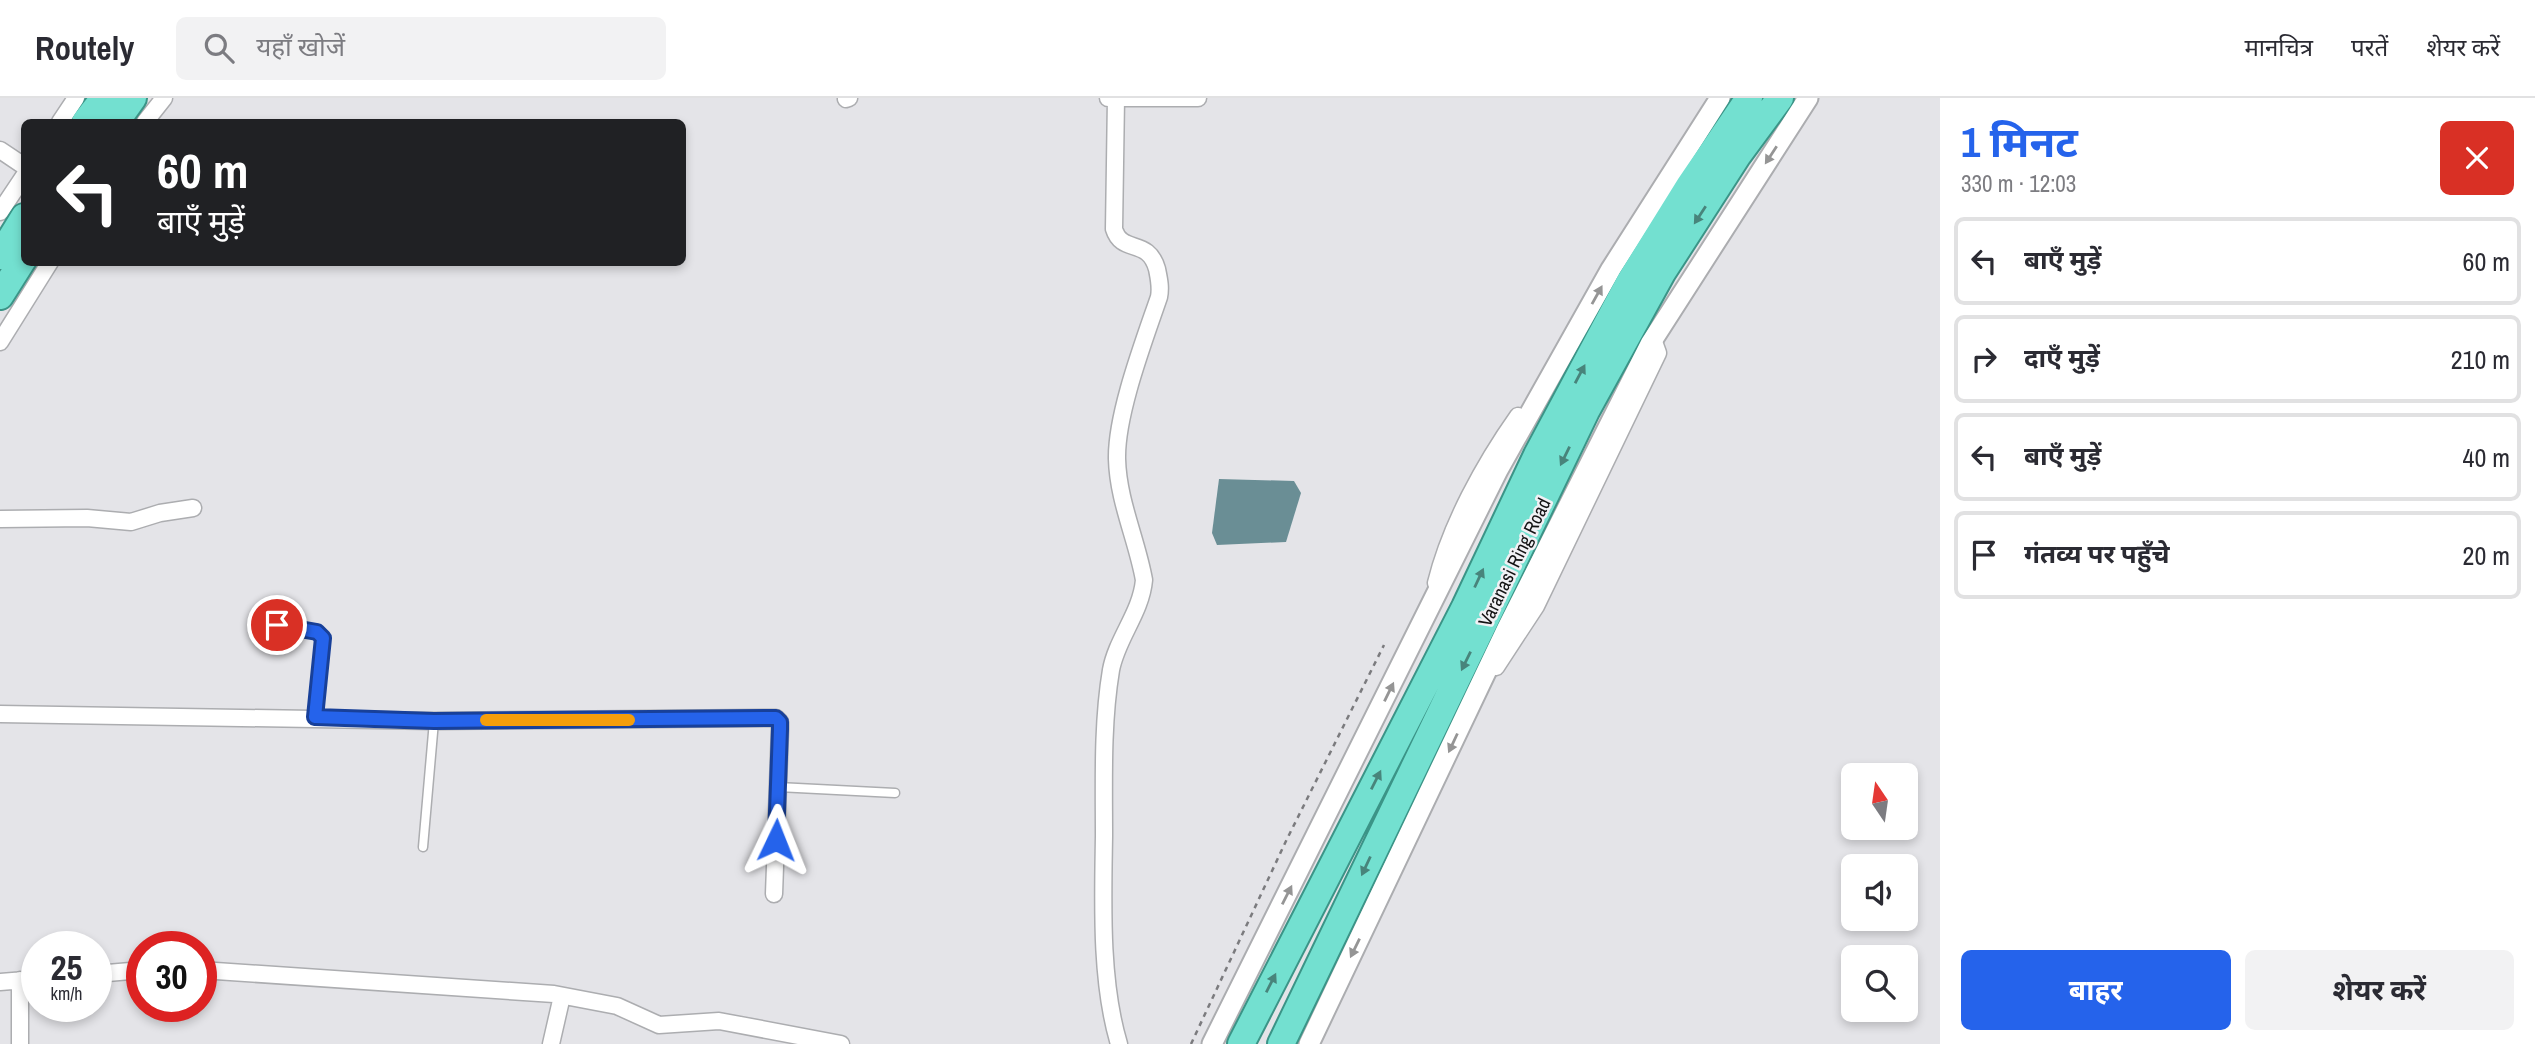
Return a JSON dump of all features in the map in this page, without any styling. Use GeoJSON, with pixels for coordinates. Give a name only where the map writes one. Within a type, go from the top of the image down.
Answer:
{"type":"FeatureCollection","features":[{"type":"Feature","properties":{"kind":"highway"},"geometry":{"type":"LineString","coordinates":[[87,119],[104,98]]}},
{"type":"Feature","properties":{"kind":"highway"},"geometry":{"type":"LineString","coordinates":[[118,119],[133,98]]}},
{"type":"Feature","properties":{"kind":"highway"},"geometry":{"type":"LineString","coordinates":[[1241,1044],[1465,607],[1537,455],[1617,304],[1689,186],[1749,98]]}},
{"type":"Feature","properties":{"kind":"highway","name":"Varanasi Ring Road"},"geometry":{"type":"LineString","coordinates":[[1281,1044],[1586,411],[1662,273],[1738,155],[1780,98]]}},
{"type":"Feature","properties":{"kind":"highway"},"geometry":{"type":"LineString","coordinates":[[0,256],[21,221]]}},
{"type":"Feature","properties":{"kind":"highway"},"geometry":{"type":"LineString","coordinates":[[0,296],[21,263]]}},
{"type":"Feature","properties":{"kind":"street"},"geometry":{"type":"LineString","coordinates":[[62,119],[76,98]]}},
{"type":"Feature","properties":{"kind":"street"},"geometry":{"type":"LineString","coordinates":[[147,119],[164,98]]}},
{"type":"Feature","properties":{"kind":"street"},"geometry":{"type":"LineString","coordinates":[[1108,98],[1198,98]]}},
{"type":"Feature","properties":{"kind":"street"},"geometry":{"type":"LineString","coordinates":[[1116,98],[1114,229],[1121,241],[1149,252],[1161,284],[1122,419],[1117,460],[1143,580],[1138,607],[1115,652],[1105,733],[1106,959],[1110,1002],[1119,1044]]}},
{"type":"Feature","properties":{"kind":"street"},"geometry":{"type":"LineString","coordinates":[[1212,1044],[1499,470],[1611,270],[1720,98]]}},
{"type":"Feature","properties":{"kind":"street"},"geometry":{"type":"LineString","coordinates":[[1308,1044],[1506,630],[1653,340],[1808,98]]}},
{"type":"Feature","properties":{"kind":"street"},"geometry":{"type":"LineString","coordinates":[[0,150],[21,164]]}},
{"type":"Feature","properties":{"kind":"street"},"geometry":{"type":"LineString","coordinates":[[0,212],[21,180]]}},
{"type":"Feature","properties":{"kind":"street"},"geometry":{"type":"LineString","coordinates":[[0,342],[48,266]]}},
{"type":"Feature","properties":{"kind":"street"},"geometry":{"type":"LineString","coordinates":[[0,519],[87,518],[131,522],[160,513],[193,508]]}},
{"type":"Feature","properties":{"kind":"street"},"geometry":{"type":"LineString","coordinates":[[0,714],[434,721],[776,718],[780,722],[780,729],[774,894]]}},
{"type":"Feature","properties":{"kind":"street"},"geometry":{"type":"LineString","coordinates":[[217,971],[562,996],[617,1006],[659,1026],[719,1021],[804,1041],[841,1044]]}},
{"type":"Feature","properties":{"kind":"street"},"geometry":{"type":"LineString","coordinates":[[0,982],[21,981]]}},
{"type":"Feature","properties":{"kind":"street"},"geometry":{"type":"LineString","coordinates":[[551,1044],[562,996]]}},
{"type":"Feature","properties":{"kind":"street"},"geometry":{"type":"LineString","coordinates":[[20,1044],[23,1022]]}},
{"type":"Feature","properties":{"kind":"lane"},"geometry":{"type":"LineString","coordinates":[[277,625],[317,632],[323,638],[315,717]]}},
{"type":"Feature","properties":{"kind":"lane"},"geometry":{"type":"LineString","coordinates":[[423,847],[434,721]]}},
{"type":"Feature","properties":{"kind":"lane"},"geometry":{"type":"LineString","coordinates":[[778,787],[895,793]]}},
{"type":"Feature","properties":{"kind":"path"},"geometry":{"type":"LineString","coordinates":[[1191,1044],[1286,841],[1384,645]]}},
{"type":"Feature","properties":{"kind":"water"},"geometry":{"type":"Polygon","coordinates":[[[1219,479],[1294,481],[1301,493],[1286,542],[1217,545],[1212,533],[1219,479]]]}},
{"type":"Feature","properties":{"kind":"slow traffic"},"geometry":{"type":"LineString","coordinates":[[486,720],[629,720]]}},
{"type":"Feature","properties":{"kind":"route"},"geometry":{"type":"LineString","coordinates":[[277,625],[317,632],[323,638],[315,717],[434,721],[776,718],[780,722],[780,729],[776,840]]}}]}
